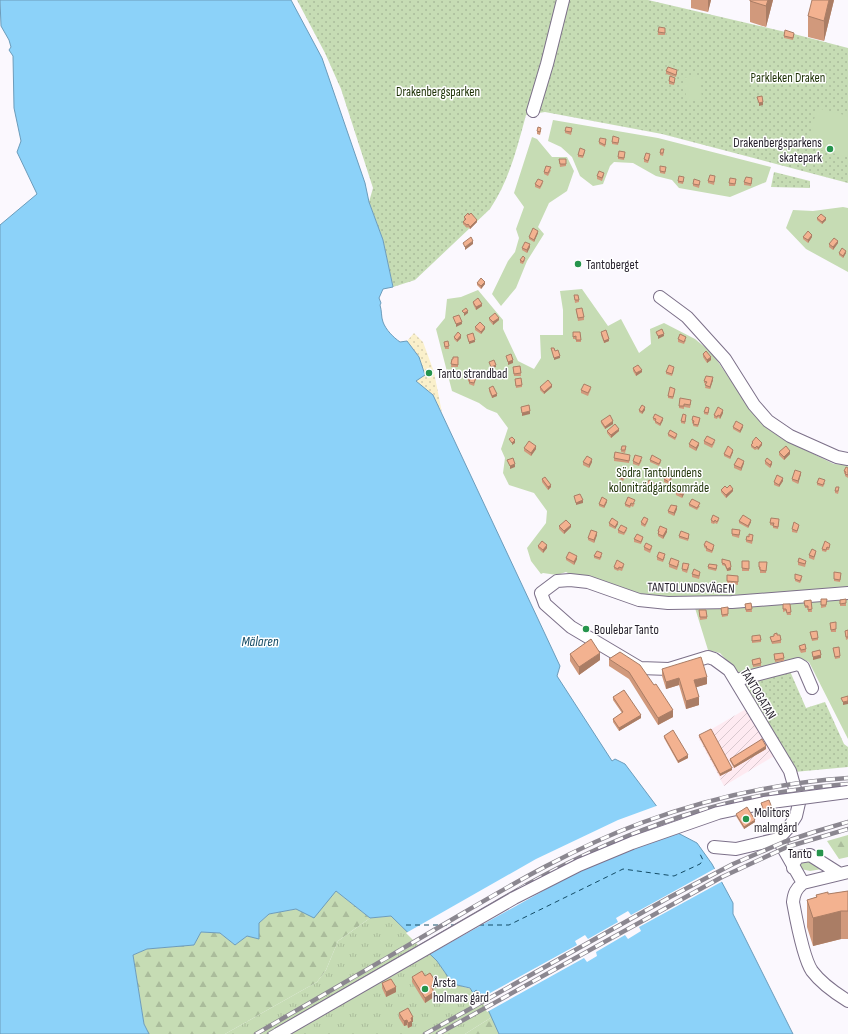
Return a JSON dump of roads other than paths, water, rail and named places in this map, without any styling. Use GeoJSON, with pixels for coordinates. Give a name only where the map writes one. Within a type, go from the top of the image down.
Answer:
{"type":"FeatureCollection","features":[{"type":"Feature","properties":{"kind":"street"},"geometry":{"type":"LineString","coordinates":[[533,111],[563,0]]}},
{"type":"Feature","properties":{"kind":"street"},"geometry":{"type":"LineString","coordinates":[[660,297],[687,317],[725,359],[754,405],[768,421],[790,436],[837,457],[848,459]]}},
{"type":"Feature","properties":{"kind":"street","name":"TANTOLUNDSVÄGEN"},"geometry":{"type":"LineString","coordinates":[[543,598],[557,581],[570,580],[588,582],[639,600],[668,603],[732,602],[848,593]]}},
{"type":"Feature","properties":{"kind":"street","name":"TANTOGATAN"},"geometry":{"type":"LineString","coordinates":[[543,598],[572,627],[640,668],[669,669],[708,657],[714,659],[729,670],[790,771],[799,803],[796,816],[789,827],[778,839]]}},
{"type":"Feature","properties":{"kind":"street"},"geometry":{"type":"LineString","coordinates":[[736,680],[798,664],[803,667],[812,688]]}},
{"type":"Feature","properties":{"kind":"street"},"geometry":{"type":"LineString","coordinates":[[278,1034],[514,898],[579,865],[632,843],[718,813],[764,803],[848,792]]}},
{"type":"Feature","properties":{"kind":"street"},"geometry":{"type":"LineString","coordinates":[[714,847],[736,848],[778,839],[793,868],[803,883]]}},
{"type":"Feature","properties":{"kind":"street"},"geometry":{"type":"LineString","coordinates":[[793,868],[793,864],[798,857],[810,856],[844,873]]}},
{"type":"Feature","properties":{"kind":"street"},"geometry":{"type":"LineString","coordinates":[[844,873],[803,883],[794,893],[793,902],[806,958],[812,970],[825,985],[848,1001]]}},
{"type":"Feature","properties":{"kind":"water","name":"Mälaren"},"geometry":{"type":"Polygon","coordinates":[[[0,0],[291,0],[322,58],[383,240],[393,287],[383,289],[379,298],[384,325],[400,342],[407,341],[419,357],[425,375],[416,381],[433,395],[560,666],[557,676],[612,761],[615,759],[625,764],[676,832],[697,843],[712,864],[733,903],[733,914],[793,1034],[499,1034],[481,994],[476,990],[473,993],[470,988],[453,984],[437,961],[391,916],[370,918],[336,891],[314,918],[296,909],[269,914],[259,923],[259,939],[247,936],[235,945],[220,933],[201,932],[194,945],[147,949],[133,955],[144,1024],[149,1034],[0,1034],[0,225],[37,194],[17,152],[21,141],[14,108],[13,56],[9,50],[11,47],[9,40],[1,26],[0,0]]]}},
{"type":"Feature","properties":{"kind":"railway"},"geometry":{"type":"LineString","coordinates":[[256,1034],[535,872],[561,858],[614,834],[666,814],[717,799],[769,788],[821,780],[848,778]]}},
{"type":"Feature","properties":{"kind":"railway"},"geometry":{"type":"LineString","coordinates":[[269,1034],[528,884],[605,846],[682,816],[722,805],[762,795],[848,784]]}},
{"type":"Feature","properties":{"kind":"railway"},"geometry":{"type":"LineString","coordinates":[[425,1034],[670,897],[733,864],[784,842],[848,822]]}},
{"type":"Feature","properties":{"kind":"railway"},"geometry":{"type":"LineString","coordinates":[[438,1034],[722,877],[787,847],[848,829]]}},
{"type":"Feature","properties":{"kind":"place","name":"Drakenbergsparkens skatepark"},"geometry":{"type":"Point","coordinates":[830,149]}},
{"type":"Feature","properties":{"kind":"place","name":"Tantoberget"},"geometry":{"type":"Point","coordinates":[578,264]}},
{"type":"Feature","properties":{"kind":"place","name":"Tanto strandbad"},"geometry":{"type":"Point","coordinates":[429,373]}},
{"type":"Feature","properties":{"kind":"place","name":"Boulebar Tanto"},"geometry":{"type":"Point","coordinates":[586,629]}},
{"type":"Feature","properties":{"kind":"place","name":"Molitors malmgård"},"geometry":{"type":"Point","coordinates":[746,819]}},
{"type":"Feature","properties":{"kind":"place","name":"Tanto"},"geometry":{"type":"Point","coordinates":[820,853]}},
{"type":"Feature","properties":{"kind":"place","name":"Årsta holmars gård"},"geometry":{"type":"Point","coordinates":[425,989]}},
{"type":"Feature","properties":{"kind":"park label","name":"Parkleken Draken"},"geometry":{"type":"Point","coordinates":[788,77]}},
{"type":"Feature","properties":{"kind":"park label","name":"Drakenbergsparken"},"geometry":{"type":"Point","coordinates":[438,91]}},
{"type":"Feature","properties":{"kind":"park label","name":"Södra Tantolundens koloniträdgårdsområde"},"geometry":{"type":"Point","coordinates":[659,480]}}]}
